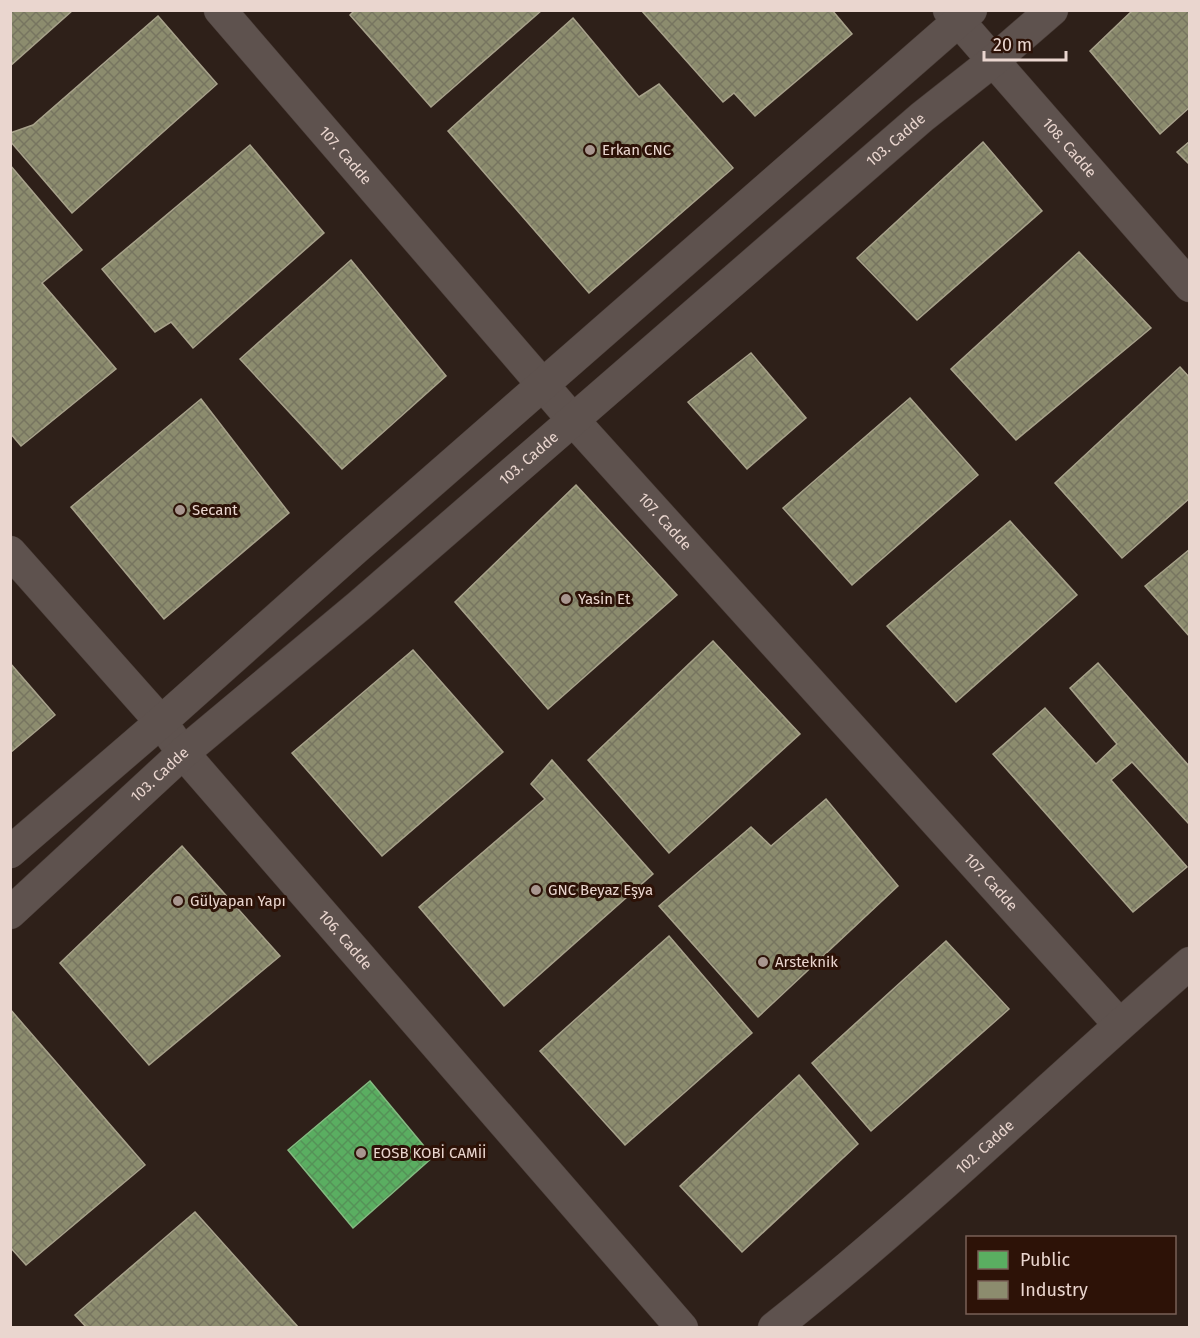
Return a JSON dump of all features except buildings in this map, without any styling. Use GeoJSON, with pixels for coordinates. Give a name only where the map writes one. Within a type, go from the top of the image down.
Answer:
{"type":"FeatureCollection","features":[{"type":"Feature","properties":{"kind":"street","name":"107. Cadde"},"geometry":{"type":"LineString","coordinates":[[220,10],[573,420],[1119,1024]]}},
{"type":"Feature","properties":{"kind":"street","name":"103. Cadde"},"geometry":{"type":"LineString","coordinates":[[10,913],[183,753],[360,605],[922,117],[993,61],[1052,10]]}},
{"type":"Feature","properties":{"kind":"street"},"geometry":{"type":"LineString","coordinates":[[10,852],[543,385],[959,14]]}},
{"type":"Feature","properties":{"kind":"street","name":"108. Cadde"},"geometry":{"type":"LineString","coordinates":[[959,14],[993,61],[1190,286]]}},
{"type":"Feature","properties":{"kind":"street","name":"106. Cadde"},"geometry":{"type":"LineString","coordinates":[[10,552],[161,722],[183,753],[682,1328]]}},
{"type":"Feature","properties":{"kind":"street","name":"102. Cadde"},"geometry":{"type":"LineString","coordinates":[[774,1328],[931,1195],[1119,1024],[1190,963]]}},
{"type":"Feature","properties":{"kind":"place","name":"Erkan CNC"},"geometry":{"type":"Point","coordinates":[590,150]}},
{"type":"Feature","properties":{"kind":"place","name":"Secant"},"geometry":{"type":"Point","coordinates":[180,510]}},
{"type":"Feature","properties":{"kind":"place","name":"Yasin Et"},"geometry":{"type":"Point","coordinates":[566,599]}},
{"type":"Feature","properties":{"kind":"place","name":"GNC Beyaz Eşya"},"geometry":{"type":"Point","coordinates":[536,890]}},
{"type":"Feature","properties":{"kind":"place","name":"Gülyapan Yapı"},"geometry":{"type":"Point","coordinates":[178,901]}},
{"type":"Feature","properties":{"kind":"place","name":"Arsteknik"},"geometry":{"type":"Point","coordinates":[763,962]}},
{"type":"Feature","properties":{"kind":"place","name":"EOSB KOBİ CAMİİ"},"geometry":{"type":"Point","coordinates":[361,1153]}}]}
